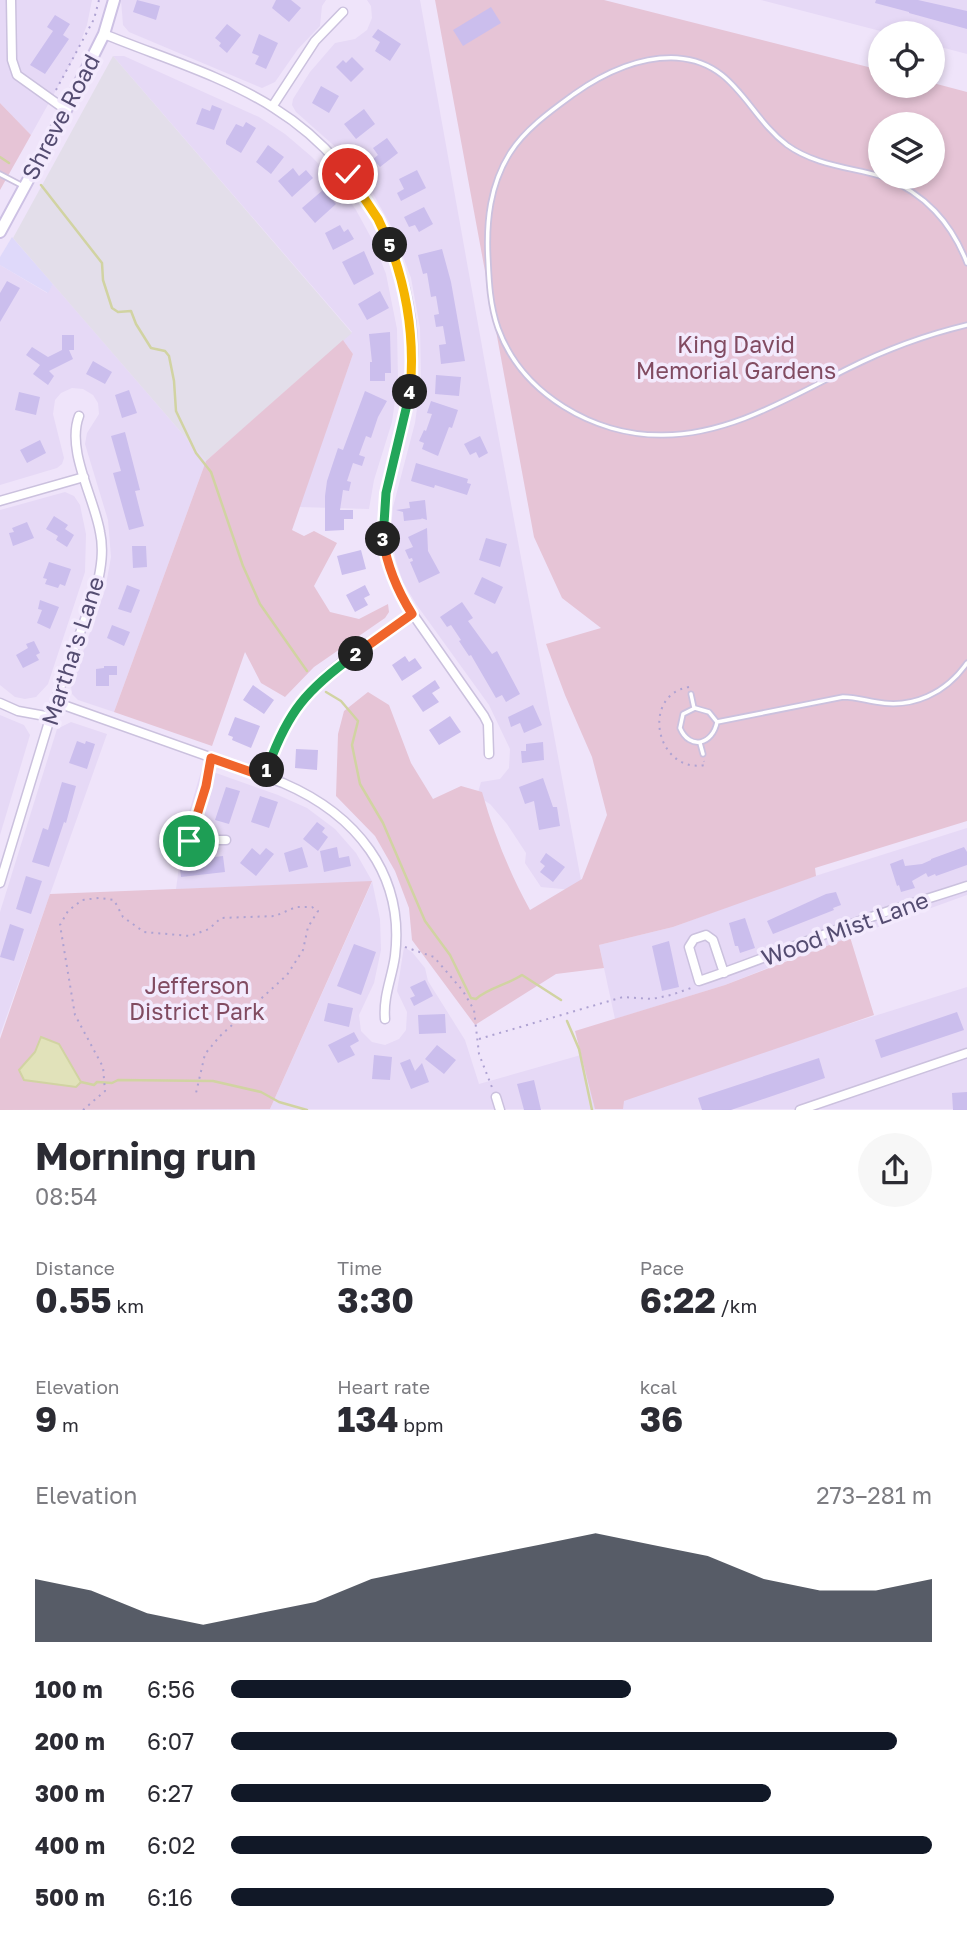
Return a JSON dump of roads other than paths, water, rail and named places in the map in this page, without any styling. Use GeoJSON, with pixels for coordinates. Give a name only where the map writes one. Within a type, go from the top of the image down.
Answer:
{"type":"FeatureCollection","features":[{"type":"Feature","properties":{"kind":"main road","name":"Shreve Road"},"geometry":{"type":"LineString","coordinates":[[0,232],[104,34],[114,0]]}},
{"type":"Feature","properties":{"kind":"street"},"geometry":{"type":"LineString","coordinates":[[11,0],[12,60],[17,75],[66,110]]}},
{"type":"Feature","properties":{"kind":"street"},"geometry":{"type":"LineString","coordinates":[[272,107],[315,41],[343,12]]}},
{"type":"Feature","properties":{"kind":"street"},"geometry":{"type":"LineString","coordinates":[[104,34],[242,91],[272,107],[311,135],[348,174],[378,219],[399,270],[411,319],[412,372],[407,406],[386,493],[383,533],[389,568],[412,614],[484,716],[488,724],[489,754]]}},
{"type":"Feature","properties":{"kind":"street","name":"Martha's Lane"},"geometry":{"type":"LineString","coordinates":[[0,883],[55,702],[101,569],[101,533],[75,435],[79,416]]}},
{"type":"Feature","properties":{"kind":"street"},"geometry":{"type":"LineString","coordinates":[[0,501],[84,477]]}},
{"type":"Feature","properties":{"kind":"street"},"geometry":{"type":"LineString","coordinates":[[265,777],[282,730],[300,701],[330,673],[412,614]]}},
{"type":"Feature","properties":{"kind":"street"},"geometry":{"type":"LineString","coordinates":[[55,702],[308,794],[327,805],[357,832],[369,848],[385,879],[391,898],[395,948],[385,994],[385,1019]]}},
{"type":"Feature","properties":{"kind":"street"},"geometry":{"type":"LineString","coordinates":[[0,703],[19,711],[51,717]]}},
{"type":"Feature","properties":{"kind":"street"},"geometry":{"type":"LineString","coordinates":[[211,758],[206,786],[189,841],[226,840]]}},
{"type":"Feature","properties":{"kind":"street","name":"Wood Mist Lane"},"geometry":{"type":"LineString","coordinates":[[724,973],[713,940],[706,935],[694,939],[689,947],[699,981],[724,973],[861,921],[967,886]]}},
{"type":"Feature","properties":{"kind":"street"},"geometry":{"type":"LineString","coordinates":[[800,1110],[967,1054]]}},
{"type":"Feature","properties":{"kind":"street"},"geometry":{"type":"LineString","coordinates":[[496,1097],[500,1110]]}},
{"type":"Feature","properties":{"kind":"lane"},"geometry":{"type":"LineString","coordinates":[[868,173],[820,162],[787,145],[764,122],[737,87],[713,68],[677,58],[642,61],[627,66],[588,85],[543,118],[512,150],[497,177],[489,205],[488,248],[489,288],[498,329],[521,368],[534,383],[561,405],[594,423],[622,432],[664,435],[696,432],[759,412],[889,350],[967,325]]}},
{"type":"Feature","properties":{"kind":"lane"},"geometry":{"type":"LineString","coordinates":[[0,174],[24,187]]}},
{"type":"Feature","properties":{"kind":"lane"},"geometry":{"type":"LineString","coordinates":[[908,189],[941,216],[967,263]]}},
{"type":"Feature","properties":{"kind":"lane"},"geometry":{"type":"LineString","coordinates":[[716,722],[843,697],[861,697],[877,702],[917,700],[948,686],[967,663]]}},
{"type":"Feature","properties":{"kind":"lane"},"geometry":{"type":"LineString","coordinates":[[691,694],[694,708]]}},
{"type":"Feature","properties":{"kind":"lane"},"geometry":{"type":"LineString","coordinates":[[694,708],[709,712],[716,722],[715,731],[700,743],[688,741],[680,729],[683,714],[694,708]]}},
{"type":"Feature","properties":{"kind":"lane"},"geometry":{"type":"LineString","coordinates":[[700,743],[703,754]]}},
{"type":"Feature","properties":{"kind":"waterway"},"geometry":{"type":"LineString","coordinates":[[0,157],[9,163]]}},
{"type":"Feature","properties":{"kind":"waterway"},"geometry":{"type":"LineString","coordinates":[[41,185],[102,263],[103,280],[112,308],[118,312],[131,311],[151,348],[165,351],[169,356],[176,411],[196,453],[211,472],[243,566],[260,604],[307,671]]}},
{"type":"Feature","properties":{"kind":"waterway"},"geometry":{"type":"LineString","coordinates":[[326,692],[341,701],[358,721],[352,745],[360,784],[383,823],[425,921],[450,955],[471,998],[476,999],[522,975],[561,1000]]}},
{"type":"Feature","properties":{"kind":"waterway"},"geometry":{"type":"LineString","coordinates":[[567,1021],[579,1049],[592,1110]]}},
{"type":"Feature","properties":{"kind":"waterway"},"geometry":{"type":"LineString","coordinates":[[81,1082],[94,1085],[97,1082],[112,1083],[118,1080],[213,1081],[261,1092],[279,1102],[307,1110]]}},
{"type":"Feature","properties":{"kind":"park label","name":"King David Memorial Gardens"},"geometry":{"type":"Point","coordinates":[736,358]}},
{"type":"Feature","properties":{"kind":"park label","name":"Jefferson District Park"},"geometry":{"type":"Point","coordinates":[197,999]}}]}
